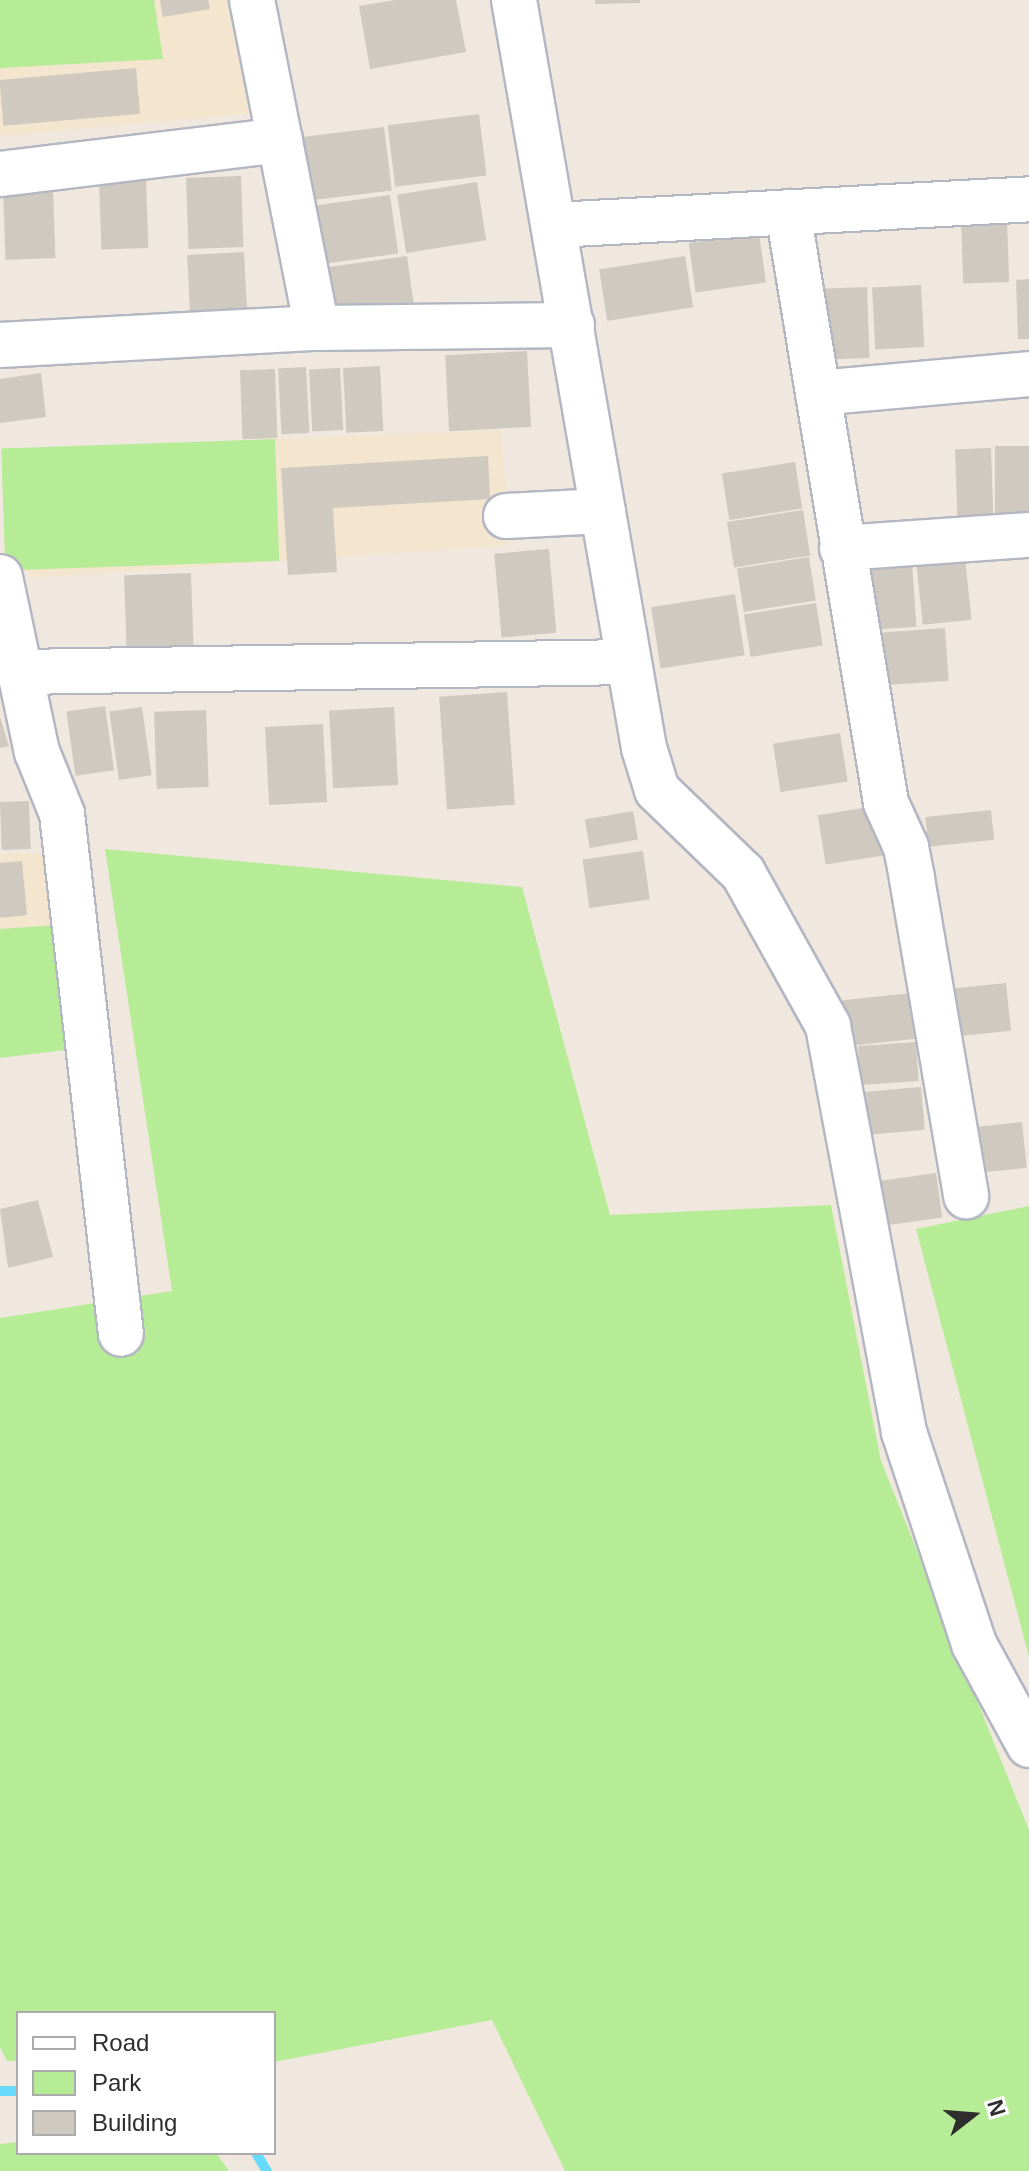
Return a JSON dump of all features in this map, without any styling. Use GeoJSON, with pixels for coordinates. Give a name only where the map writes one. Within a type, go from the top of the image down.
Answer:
{"type":"FeatureCollection","features":[{"type":"Feature","properties":{"kind":"street"},"geometry":{"type":"LineString","coordinates":[[252,0],[317,328]]}},
{"type":"Feature","properties":{"kind":"street"},"geometry":{"type":"LineString","coordinates":[[514,0],[628,662],[657,790],[743,873],[828,1026],[904,1432],[974,1644],[1029,1745]]}},
{"type":"Feature","properties":{"kind":"street"},"geometry":{"type":"LineString","coordinates":[[0,174],[280,140]]}},
{"type":"Feature","properties":{"kind":"street"},"geometry":{"type":"LineString","coordinates":[[555,225],[1029,199]]}},
{"type":"Feature","properties":{"kind":"street"},"geometry":{"type":"LineString","coordinates":[[788,212],[886,803],[906,847],[966,1196]]}},
{"type":"Feature","properties":{"kind":"street"},"geometry":{"type":"LineString","coordinates":[[0,345],[317,328],[572,325]]}},
{"type":"Feature","properties":{"kind":"street"},"geometry":{"type":"LineString","coordinates":[[818,393],[1029,374]]}},
{"type":"Feature","properties":{"kind":"street"},"geometry":{"type":"LineString","coordinates":[[506,516],[603,511]]}},
{"type":"Feature","properties":{"kind":"street"},"geometry":{"type":"LineString","coordinates":[[842,548],[1029,535]]}},
{"type":"Feature","properties":{"kind":"street"},"geometry":{"type":"LineString","coordinates":[[0,577],[37,752],[62,814],[121,1334]]}},
{"type":"Feature","properties":{"kind":"street"},"geometry":{"type":"LineString","coordinates":[[20,672],[628,662]]}},
{"type":"Feature","properties":{"kind":"shaded area"},"geometry":{"type":"Polygon","coordinates":[[[0,0],[233,0],[253,113],[0,136],[0,0]]]}},
{"type":"Feature","properties":{"kind":"shaded area"},"geometry":{"type":"Polygon","coordinates":[[[501,430],[510,545],[30,578],[1,451],[501,430]]]}},
{"type":"Feature","properties":{"kind":"shaded area"},"geometry":{"type":"Polygon","coordinates":[[[51,853],[65,1050],[0,1058],[0,854],[51,853]]]}},
{"type":"Feature","properties":{"kind":"green space"},"geometry":{"type":"Polygon","coordinates":[[[0,0],[154,0],[163,59],[0,68],[0,0]]]}},
{"type":"Feature","properties":{"kind":"green space"},"geometry":{"type":"Polygon","coordinates":[[[275,439],[279,561],[5,570],[1,449],[275,439]]]}},
{"type":"Feature","properties":{"kind":"green space"},"geometry":{"type":"Polygon","coordinates":[[[105,849],[522,887],[610,1215],[831,1205],[881,1461],[1029,1830],[1029,2171],[565,2171],[492,2020],[276,2062],[276,2011],[16,2011],[16,2061],[7,2061],[0,2047],[0,1318],[172,1291],[105,849]]]}},
{"type":"Feature","properties":{"kind":"green space"},"geometry":{"type":"Polygon","coordinates":[[[56,925],[65,1050],[0,1058],[0,929],[56,925]]]}},
{"type":"Feature","properties":{"kind":"green space"},"geometry":{"type":"Polygon","coordinates":[[[1029,1206],[1029,1657],[916,1229],[1029,1206]]]}},
{"type":"Feature","properties":{"kind":"green space"},"geometry":{"type":"Polygon","coordinates":[[[16,2142],[16,2155],[217,2155],[229,2171],[0,2171],[0,2144],[16,2142]]]}},
{"type":"Feature","properties":{"kind":"building"},"geometry":{"type":"Polygon","coordinates":[[[160,0],[208,0],[210,9],[163,17],[160,0]]]}},
{"type":"Feature","properties":{"kind":"building"},"geometry":{"type":"Polygon","coordinates":[[[395,0],[456,0],[466,52],[370,69],[359,6],[395,0]]]}},
{"type":"Feature","properties":{"kind":"building"},"geometry":{"type":"Polygon","coordinates":[[[595,0],[640,0],[640,3],[595,4],[595,0]]]}},
{"type":"Feature","properties":{"kind":"building"},"geometry":{"type":"Polygon","coordinates":[[[136,68],[140,114],[4,126],[0,80],[136,68]]]}},
{"type":"Feature","properties":{"kind":"building"},"geometry":{"type":"Polygon","coordinates":[[[479,114],[487,176],[395,187],[388,125],[479,114]]]}},
{"type":"Feature","properties":{"kind":"building"},"geometry":{"type":"Polygon","coordinates":[[[384,127],[392,191],[299,202],[292,138],[384,127]]]}},
{"type":"Feature","properties":{"kind":"building"},"geometry":{"type":"Polygon","coordinates":[[[241,176],[243,247],[189,249],[186,178],[241,176]]]}},
{"type":"Feature","properties":{"kind":"building"},"geometry":{"type":"Polygon","coordinates":[[[146,179],[148,248],[101,250],[99,181],[146,179]]]}},
{"type":"Feature","properties":{"kind":"building"},"geometry":{"type":"Polygon","coordinates":[[[477,182],[486,240],[406,253],[397,195],[477,182]]]}},
{"type":"Feature","properties":{"kind":"building"},"geometry":{"type":"Polygon","coordinates":[[[53,188],[55,258],[5,260],[3,190],[53,188]]]}},
{"type":"Feature","properties":{"kind":"building"},"geometry":{"type":"Polygon","coordinates":[[[390,195],[398,253],[309,266],[301,208],[390,195]]]}},
{"type":"Feature","properties":{"kind":"building"},"geometry":{"type":"Polygon","coordinates":[[[1007,219],[1009,282],[963,284],[961,221],[1007,219]]]}},
{"type":"Feature","properties":{"kind":"building"},"geometry":{"type":"Polygon","coordinates":[[[759,233],[766,283],[696,292],[689,243],[759,233]]]}},
{"type":"Feature","properties":{"kind":"building"},"geometry":{"type":"Polygon","coordinates":[[[244,252],[247,315],[190,318],[187,255],[244,252]]]}},
{"type":"Feature","properties":{"kind":"building"},"geometry":{"type":"Polygon","coordinates":[[[407,256],[414,305],[320,318],[313,269],[407,256]]]}},
{"type":"Feature","properties":{"kind":"building"},"geometry":{"type":"Polygon","coordinates":[[[685,256],[693,307],[607,321],[599,270],[685,256]]]}},
{"type":"Feature","properties":{"kind":"building"},"geometry":{"type":"Polygon","coordinates":[[[1029,279],[1029,339],[1018,339],[1016,280],[1029,279]]]}},
{"type":"Feature","properties":{"kind":"building"},"geometry":{"type":"Polygon","coordinates":[[[921,285],[924,347],[875,349],[872,288],[921,285]]]}},
{"type":"Feature","properties":{"kind":"building"},"geometry":{"type":"Polygon","coordinates":[[[867,287],[869,358],[820,360],[817,289],[867,287]]]}},
{"type":"Feature","properties":{"kind":"building"},"geometry":{"type":"Polygon","coordinates":[[[527,351],[531,427],[449,431],[445,355],[527,351]]]}},
{"type":"Feature","properties":{"kind":"building"},"geometry":{"type":"Polygon","coordinates":[[[380,366],[383,431],[346,433],[343,368],[380,366]]]}},
{"type":"Feature","properties":{"kind":"building"},"geometry":{"type":"Polygon","coordinates":[[[306,367],[309,433],[281,434],[278,368],[306,367]]]}},
{"type":"Feature","properties":{"kind":"building"},"geometry":{"type":"Polygon","coordinates":[[[340,368],[343,430],[312,432],[309,370],[340,368]]]}},
{"type":"Feature","properties":{"kind":"building"},"geometry":{"type":"Polygon","coordinates":[[[275,369],[277,438],[242,439],[240,370],[275,369]]]}},
{"type":"Feature","properties":{"kind":"building"},"geometry":{"type":"Polygon","coordinates":[[[41,373],[46,417],[0,423],[0,379],[41,373]]]}},
{"type":"Feature","properties":{"kind":"building"},"geometry":{"type":"Polygon","coordinates":[[[995,446],[1029,446],[1029,513],[995,513],[995,446]]]}},
{"type":"Feature","properties":{"kind":"building"},"geometry":{"type":"Polygon","coordinates":[[[991,448],[993,515],[957,516],[955,449],[991,448]]]}},
{"type":"Feature","properties":{"kind":"building"},"geometry":{"type":"Polygon","coordinates":[[[488,456],[490,499],[333,508],[337,572],[288,575],[281,468],[488,456]]]}},
{"type":"Feature","properties":{"kind":"building"},"geometry":{"type":"Polygon","coordinates":[[[795,462],[802,508],[729,520],[722,474],[795,462]]]}},
{"type":"Feature","properties":{"kind":"building"},"geometry":{"type":"Polygon","coordinates":[[[803,510],[810,555],[734,567],[727,522],[803,510]]]}},
{"type":"Feature","properties":{"kind":"building"},"geometry":{"type":"Polygon","coordinates":[[[549,549],[556,633],[502,637],[494,554],[549,549]]]}},
{"type":"Feature","properties":{"kind":"building"},"geometry":{"type":"Polygon","coordinates":[[[809,557],[816,600],[744,612],[737,568],[809,557]]]}},
{"type":"Feature","properties":{"kind":"building"},"geometry":{"type":"Polygon","coordinates":[[[965,558],[971,620],[923,625],[916,563],[965,558]]]}},
{"type":"Feature","properties":{"kind":"building"},"geometry":{"type":"Polygon","coordinates":[[[912,563],[916,627],[868,630],[863,566],[912,563]]]}},
{"type":"Feature","properties":{"kind":"building"},"geometry":{"type":"Polygon","coordinates":[[[191,573],[194,664],[127,666],[124,575],[191,573]]]}},
{"type":"Feature","properties":{"kind":"building"},"geometry":{"type":"Polygon","coordinates":[[[735,594],[745,655],[661,669],[651,607],[735,594]]]}},
{"type":"Feature","properties":{"kind":"building"},"geometry":{"type":"Polygon","coordinates":[[[816,603],[823,645],[751,657],[744,614],[816,603]]]}},
{"type":"Feature","properties":{"kind":"building"},"geometry":{"type":"Polygon","coordinates":[[[945,628],[949,681],[874,686],[870,633],[945,628]]]}},
{"type":"Feature","properties":{"kind":"building"},"geometry":{"type":"Polygon","coordinates":[[[507,692],[515,805],[447,809],[439,697],[507,692]]]}},
{"type":"Feature","properties":{"kind":"building"},"geometry":{"type":"Polygon","coordinates":[[[105,706],[114,770],[75,776],[66,711],[105,706]]]}},
{"type":"Feature","properties":{"kind":"building"},"geometry":{"type":"Polygon","coordinates":[[[142,707],[152,775],[119,780],[109,712],[142,707]]]}},
{"type":"Feature","properties":{"kind":"building"},"geometry":{"type":"Polygon","coordinates":[[[394,707],[398,785],[333,788],[329,710],[394,707]]]}},
{"type":"Feature","properties":{"kind":"building"},"geometry":{"type":"Polygon","coordinates":[[[206,710],[209,787],[157,789],[154,712],[206,710]]]}},
{"type":"Feature","properties":{"kind":"building"},"geometry":{"type":"Polygon","coordinates":[[[0,717],[9,746],[0,748],[0,717]]]}},
{"type":"Feature","properties":{"kind":"building"},"geometry":{"type":"Polygon","coordinates":[[[323,724],[327,802],[269,805],[265,727],[323,724]]]}},
{"type":"Feature","properties":{"kind":"building"},"geometry":{"type":"Polygon","coordinates":[[[840,733],[848,781],[781,792],[773,744],[840,733]]]}},
{"type":"Feature","properties":{"kind":"building"},"geometry":{"type":"Polygon","coordinates":[[[29,801],[31,849],[2,850],[0,802],[29,801]]]}},
{"type":"Feature","properties":{"kind":"building"},"geometry":{"type":"Polygon","coordinates":[[[882,805],[890,854],[826,865],[818,815],[882,805]]]}},
{"type":"Feature","properties":{"kind":"building"},"geometry":{"type":"Polygon","coordinates":[[[991,810],[994,840],[928,847],[925,817],[991,810]]]}},
{"type":"Feature","properties":{"kind":"building"},"geometry":{"type":"Polygon","coordinates":[[[633,811],[638,840],[590,848],[585,820],[633,811]]]}},
{"type":"Feature","properties":{"kind":"building"},"geometry":{"type":"Polygon","coordinates":[[[643,851],[650,900],[589,908],[583,859],[643,851]]]}},
{"type":"Feature","properties":{"kind":"building"},"geometry":{"type":"Polygon","coordinates":[[[22,861],[27,915],[0,918],[0,863],[22,861]]]}},
{"type":"Feature","properties":{"kind":"building"},"geometry":{"type":"Polygon","coordinates":[[[1006,983],[1011,1031],[948,1037],[943,990],[1006,983]]]}},
{"type":"Feature","properties":{"kind":"building"},"geometry":{"type":"Polygon","coordinates":[[[911,993],[916,1039],[847,1046],[842,1000],[911,993]]]}},
{"type":"Feature","properties":{"kind":"building"},"geometry":{"type":"Polygon","coordinates":[[[916,1042],[919,1081],[861,1085],[858,1046],[916,1042]]]}},
{"type":"Feature","properties":{"kind":"building"},"geometry":{"type":"Polygon","coordinates":[[[921,1087],[925,1130],[861,1135],[857,1093],[921,1087]]]}},
{"type":"Feature","properties":{"kind":"building"},"geometry":{"type":"Polygon","coordinates":[[[1022,1122],[1027,1168],[966,1174],[961,1128],[1022,1122]]]}},
{"type":"Feature","properties":{"kind":"building"},"geometry":{"type":"Polygon","coordinates":[[[936,1173],[942,1218],[880,1226],[874,1182],[936,1173]]]}},
{"type":"Feature","properties":{"kind":"building"},"geometry":{"type":"Polygon","coordinates":[[[38,1200],[53,1257],[8,1268],[0,1209],[38,1200]]]}},
{"type":"Feature","properties":{"kind":"waterway"},"geometry":{"type":"LineString","coordinates":[[0,2091],[16,2091]]}},
{"type":"Feature","properties":{"kind":"waterway"},"geometry":{"type":"LineString","coordinates":[[257,2155],[267,2171]]}}]}
